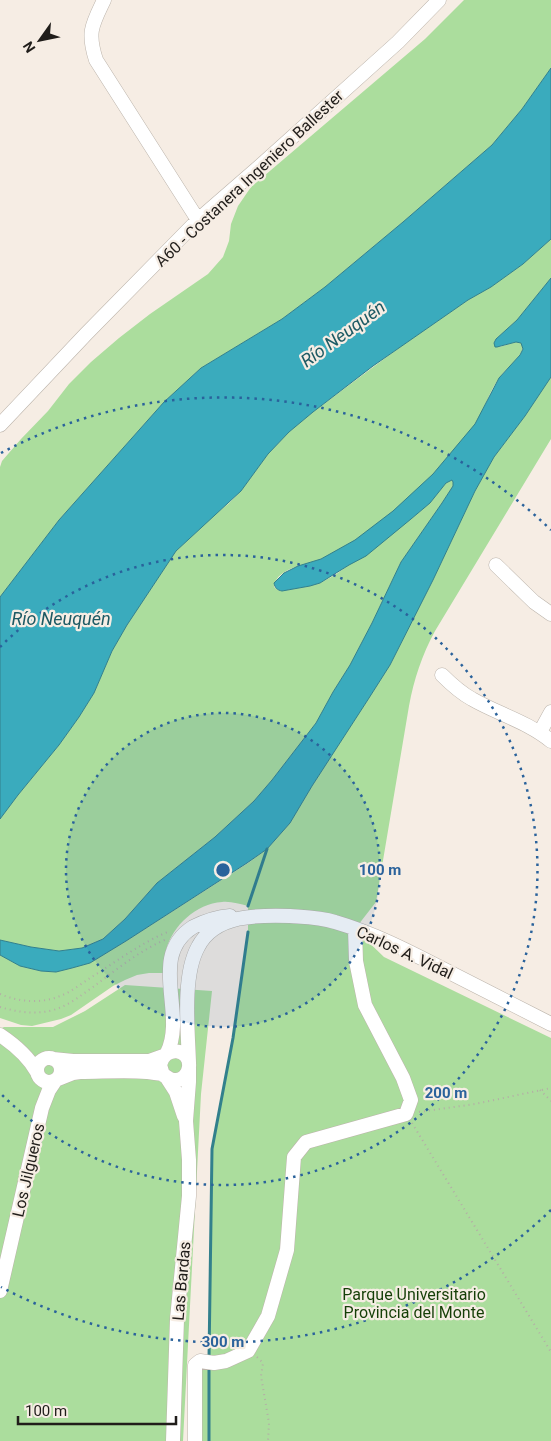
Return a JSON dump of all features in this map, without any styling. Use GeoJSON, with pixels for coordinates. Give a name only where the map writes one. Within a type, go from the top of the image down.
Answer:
{"type":"FeatureCollection","features":[{"type":"Feature","properties":{"kind":"street"},"geometry":{"type":"LineString","coordinates":[[104,0],[92,23],[91,44],[96,60],[198,220]]}},
{"type":"Feature","properties":{"kind":"street","name":"A60 - Costanera Ingeniero Ballester"},"geometry":{"type":"LineString","coordinates":[[0,425],[198,220],[398,42],[439,0]]}},
{"type":"Feature","properties":{"kind":"street"},"geometry":{"type":"LineString","coordinates":[[496,565],[520,590],[551,614]]}},
{"type":"Feature","properties":{"kind":"street"},"geometry":{"type":"LineString","coordinates":[[442,675],[454,687],[471,699],[546,737],[551,712]]}},
{"type":"Feature","properties":{"kind":"street","name":"Carlos A. Vidal"},"geometry":{"type":"LineString","coordinates":[[180,931],[212,919],[227,916],[271,915],[317,918],[335,922],[404,949],[551,1024]]}},
{"type":"Feature","properties":{"kind":"street","name":"Las Bardas"},"geometry":{"type":"LineString","coordinates":[[173,1441],[178,1304],[189,1196],[186,1121],[189,1082],[188,996],[190,969],[200,942],[213,929],[231,920],[248,916]]}},
{"type":"Feature","properties":{"kind":"street"},"geometry":{"type":"LineString","coordinates":[[195,1441],[195,1365],[200,1361],[214,1363],[238,1357],[248,1352],[268,1316],[287,1250],[294,1157],[306,1142],[406,1114],[411,1100],[406,1085],[365,1005],[356,961],[355,929]]}},
{"type":"Feature","properties":{"kind":"street","name":"Las Bardas"},"geometry":{"type":"LineString","coordinates":[[180,931],[171,960],[172,1040],[160,1065],[176,1092],[186,1121]]}},
{"type":"Feature","properties":{"kind":"street"},"geometry":{"type":"LineString","coordinates":[[5,1038],[32,1054],[60,1064],[62,1072],[57,1080]]}},
{"type":"Feature","properties":{"kind":"street"},"geometry":{"type":"LineString","coordinates":[[5,1038],[29,1060],[38,1075],[41,1080],[48,1083],[80,1072],[145,1072],[176,1080],[185,1076],[189,1066],[185,1055],[181,1052],[172,1051],[165,1055],[140,1061],[49,1059],[39,1063],[38,1075]]}},
{"type":"Feature","properties":{"kind":"street","name":"Los Jilgueros"},"geometry":{"type":"LineString","coordinates":[[38,1075],[42,1093],[42,1108]]}},
{"type":"Feature","properties":{"kind":"street","name":"Los Jilgueros"},"geometry":{"type":"LineString","coordinates":[[0,1291],[42,1108],[49,1090],[57,1080]]}},
{"type":"Feature","properties":{"kind":"path"},"geometry":{"type":"LineString","coordinates":[[0,994],[18,1000],[30,1001],[60,996],[152,939],[180,931]]}},
{"type":"Feature","properties":{"kind":"path"},"geometry":{"type":"LineString","coordinates":[[0,1007],[27,1012],[45,1012],[61,1007],[152,946],[180,931]]}},
{"type":"Feature","properties":{"kind":"path"},"geometry":{"type":"LineString","coordinates":[[551,1088],[475,1104],[406,1114],[551,1352]]}},
{"type":"Feature","properties":{"kind":"path"},"geometry":{"type":"LineString","coordinates":[[540,1090],[551,1101]]}},
{"type":"Feature","properties":{"kind":"path"},"geometry":{"type":"LineString","coordinates":[[248,1352],[255,1355],[263,1363],[261,1376],[269,1424],[268,1441]]}},
{"type":"Feature","properties":{"kind":"green space"},"geometry":{"type":"Polygon","coordinates":[[[464,0],[551,0],[551,68],[522,109],[492,145],[325,287],[282,319],[201,368],[164,402],[59,520],[0,597],[0,467],[2,461],[48,411],[69,384],[91,362],[150,314],[208,274],[223,257],[229,241],[231,224],[238,206],[251,187],[425,39],[464,0]]]}},
{"type":"Feature","properties":{"kind":"green space"},"geometry":{"type":"Polygon","coordinates":[[[551,239],[551,278],[517,320],[494,343],[499,347],[517,342],[522,343],[522,351],[496,383],[474,426],[462,441],[434,473],[386,518],[354,541],[325,557],[285,572],[276,581],[274,587],[282,591],[320,583],[335,575],[411,519],[430,503],[446,483],[452,480],[453,486],[401,562],[350,665],[316,723],[272,780],[254,801],[215,837],[157,883],[125,919],[103,939],[82,948],[59,951],[0,940],[0,819],[79,717],[94,693],[112,651],[127,625],[176,551],[241,491],[268,454],[289,432],[313,412],[396,350],[523,264],[551,239]]]}},
{"type":"Feature","properties":{"kind":"green space","name":"Parque Universitario Provincia del Monte"},"geometry":{"type":"Polygon","coordinates":[[[551,377],[551,439],[435,631],[419,667],[409,706],[376,902],[355,929],[384,957],[551,1038],[551,1441],[195,1441],[194,1371],[209,1362],[212,1149],[233,1038],[248,932],[248,906],[232,902],[222,902],[195,911],[180,924],[169,941],[165,953],[163,973],[137,975],[113,986],[71,1015],[32,1026],[21,1025],[0,1018],[0,955],[20,966],[41,971],[56,972],[90,963],[267,849],[290,823],[390,665],[475,491],[494,457],[551,377]]]}},
{"type":"Feature","properties":{"kind":"green space"},"geometry":{"type":"Polygon","coordinates":[[[125,985],[212,991],[201,1094],[183,1441],[0,1441],[0,1029],[4,1027],[53,1027],[85,1011],[125,985]]]}},
{"type":"Feature","properties":{"kind":"water","name":"Río Neuquén"},"geometry":{"type":"Polygon","coordinates":[[[551,68],[551,239],[523,264],[491,287],[468,300],[373,366],[289,432],[268,454],[241,491],[176,551],[127,625],[112,651],[94,693],[79,717],[0,819],[0,597],[59,520],[164,402],[201,368],[282,319],[325,287],[403,222],[492,145],[522,109],[551,68]]]}},
{"type":"Feature","properties":{"kind":"water"},"geometry":{"type":"Polygon","coordinates":[[[551,278],[551,377],[494,457],[475,491],[390,665],[290,823],[267,849],[247,863],[90,963],[56,972],[41,971],[20,966],[0,955],[0,940],[59,951],[82,948],[103,939],[125,919],[157,883],[215,837],[254,801],[272,780],[316,723],[350,665],[401,562],[453,486],[452,480],[446,483],[430,503],[366,556],[320,583],[282,591],[276,588],[274,583],[284,573],[298,566],[321,559],[355,540],[393,511],[433,474],[475,424],[499,378],[520,355],[523,349],[521,343],[516,342],[495,347],[496,339],[517,320],[551,278]]]}},
{"type":"Feature","properties":{"kind":"waterway"},"geometry":{"type":"LineString","coordinates":[[248,906],[267,849]]}},
{"type":"Feature","properties":{"kind":"waterway"},"geometry":{"type":"LineString","coordinates":[[209,1358],[212,1149],[233,1038],[248,932]]}},
{"type":"Feature","properties":{"kind":"waterway"},"geometry":{"type":"LineString","coordinates":[[209,1367],[209,1441]]}}]}
